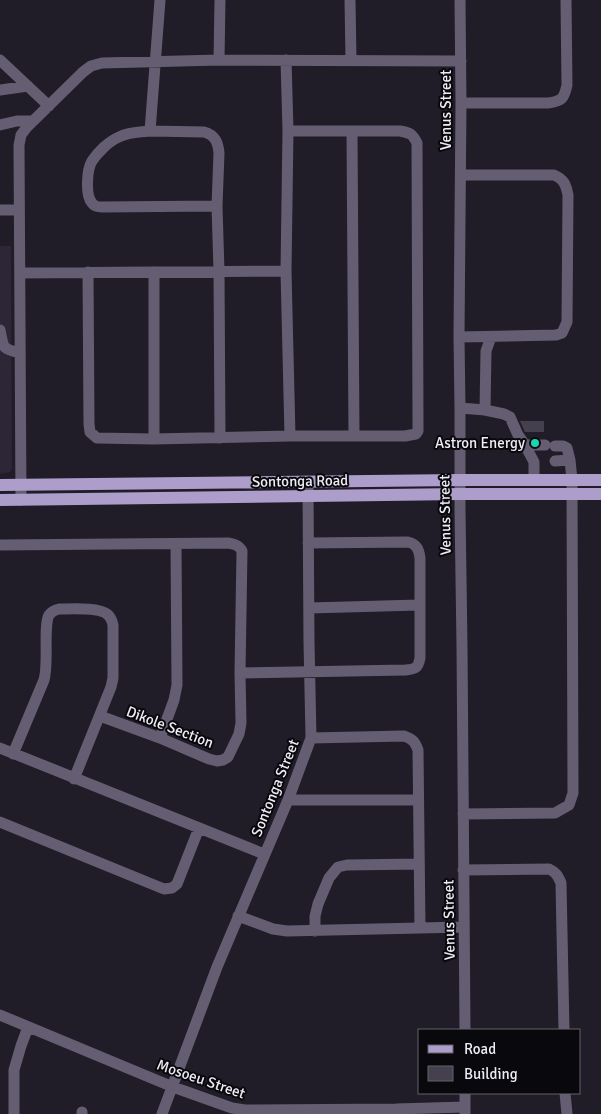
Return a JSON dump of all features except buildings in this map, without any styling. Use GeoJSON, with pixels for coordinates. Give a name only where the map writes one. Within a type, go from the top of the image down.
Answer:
{"type":"FeatureCollection","features":[{"type":"Feature","properties":{"kind":"main road","name":"Sontonga Road"},"geometry":{"type":"LineString","coordinates":[[0,485],[601,480]]}},
{"type":"Feature","properties":{"kind":"main road","name":"Sontonga Road"},"geometry":{"type":"LineString","coordinates":[[0,500],[601,494]]}},
{"type":"Feature","properties":{"kind":"street"},"geometry":{"type":"LineString","coordinates":[[150,131],[160,0]]}},
{"type":"Feature","properties":{"kind":"street"},"geometry":{"type":"LineString","coordinates":[[219,60],[220,0]]}},
{"type":"Feature","properties":{"kind":"street"},"geometry":{"type":"LineString","coordinates":[[350,0],[351,60]]}},
{"type":"Feature","properties":{"kind":"street","name":"Venus Street"},"geometry":{"type":"LineString","coordinates":[[460,0],[461,175],[459,337],[465,1029]]}},
{"type":"Feature","properties":{"kind":"street"},"geometry":{"type":"LineString","coordinates":[[461,103],[548,103],[561,100],[567,85],[566,0]]}},
{"type":"Feature","properties":{"kind":"street"},"geometry":{"type":"LineString","coordinates":[[0,60],[48,106]]}},
{"type":"Feature","properties":{"kind":"street"},"geometry":{"type":"LineString","coordinates":[[21,500],[19,145],[24,131],[48,106],[83,72],[92,66],[102,63],[219,60],[461,61]]}},
{"type":"Feature","properties":{"kind":"street"},"geometry":{"type":"LineString","coordinates":[[286,60],[288,130],[286,271],[290,436]]}},
{"type":"Feature","properties":{"kind":"street"},"geometry":{"type":"LineString","coordinates":[[0,90],[28,86]]}},
{"type":"Feature","properties":{"kind":"street"},"geometry":{"type":"LineString","coordinates":[[0,125],[17,121],[33,121]]}},
{"type":"Feature","properties":{"kind":"street"},"geometry":{"type":"LineString","coordinates":[[88,272],[89,418],[90,432],[94,436],[100,438],[154,439],[405,436],[416,434],[418,431],[417,143],[410,133],[400,131],[288,130]]}},
{"type":"Feature","properties":{"kind":"street"},"geometry":{"type":"LineString","coordinates":[[352,131],[354,436]]}},
{"type":"Feature","properties":{"kind":"street"},"geometry":{"type":"LineString","coordinates":[[217,206],[97,206],[92,203],[88,194],[89,166],[92,160],[111,141],[134,132],[204,132],[212,135],[218,144],[220,438]]}},
{"type":"Feature","properties":{"kind":"street"},"geometry":{"type":"LineString","coordinates":[[459,337],[549,336],[562,333],[568,322],[568,195],[562,179],[554,175],[461,175]]}},
{"type":"Feature","properties":{"kind":"street"},"geometry":{"type":"LineString","coordinates":[[0,210],[19,210]]}},
{"type":"Feature","properties":{"kind":"street"},"geometry":{"type":"LineString","coordinates":[[20,273],[219,270],[286,271]]}},
{"type":"Feature","properties":{"kind":"street"},"geometry":{"type":"LineString","coordinates":[[154,272],[154,439]]}},
{"type":"Feature","properties":{"kind":"street"},"geometry":{"type":"LineString","coordinates":[[0,330],[2,344],[6,349],[19,353]]}},
{"type":"Feature","properties":{"kind":"street"},"geometry":{"type":"LineString","coordinates":[[485,410],[486,351],[490,336]]}},
{"type":"Feature","properties":{"kind":"street"},"geometry":{"type":"LineString","coordinates":[[460,408],[504,414],[510,417],[525,445],[545,461],[570,460]]}},
{"type":"Feature","properties":{"kind":"street"},"geometry":{"type":"LineString","coordinates":[[463,814],[555,813],[569,805],[573,794],[572,480],[570,460],[565,446],[525,445]]}},
{"type":"Feature","properties":{"kind":"street"},"geometry":{"type":"LineString","coordinates":[[534,480],[545,461]]}},
{"type":"Feature","properties":{"kind":"street","name":"Sontonga Street"},"geometry":{"type":"LineString","coordinates":[[162,1114],[217,967],[288,800],[311,738],[308,482]]}},
{"type":"Feature","properties":{"kind":"street"},"geometry":{"type":"LineString","coordinates":[[0,545],[228,543],[236,545],[242,552],[240,673],[412,670],[416,667],[419,664],[420,658],[420,558],[416,546],[408,542],[308,543]]}},
{"type":"Feature","properties":{"kind":"street"},"geometry":{"type":"LineString","coordinates":[[160,738],[174,700],[177,685],[176,544]]}},
{"type":"Feature","properties":{"kind":"street"},"geometry":{"type":"LineString","coordinates":[[309,608],[419,605]]}},
{"type":"Feature","properties":{"kind":"street"},"geometry":{"type":"LineString","coordinates":[[13,754],[47,670],[48,616],[54,610],[59,609],[102,610],[109,615],[112,624],[113,678],[100,716],[74,778]]}},
{"type":"Feature","properties":{"kind":"street","name":"Dikole Section"},"geometry":{"type":"LineString","coordinates":[[100,716],[160,738],[208,759],[223,760],[228,757],[239,734],[241,723],[240,673]]}},
{"type":"Feature","properties":{"kind":"street"},"geometry":{"type":"LineString","coordinates":[[311,738],[404,736],[411,738],[415,742],[418,750],[420,928]]}},
{"type":"Feature","properties":{"kind":"street"},"geometry":{"type":"LineString","coordinates":[[0,748],[264,854]]}},
{"type":"Feature","properties":{"kind":"street"},"geometry":{"type":"LineString","coordinates":[[288,800],[418,800]]}},
{"type":"Feature","properties":{"kind":"street"},"geometry":{"type":"LineString","coordinates":[[0,822],[164,889],[172,888],[177,884],[199,828]]}},
{"type":"Feature","properties":{"kind":"street"},"geometry":{"type":"LineString","coordinates":[[315,931],[315,916],[318,904],[329,878],[338,867],[347,865],[419,864]]}},
{"type":"Feature","properties":{"kind":"street"},"geometry":{"type":"LineString","coordinates":[[463,870],[548,869],[558,876],[561,883],[564,1029]]}},
{"type":"Feature","properties":{"kind":"street"},"geometry":{"type":"LineString","coordinates":[[238,916],[273,929],[287,931],[464,928]]}},
{"type":"Feature","properties":{"kind":"street","name":"Mosoeu Street"},"geometry":{"type":"LineString","coordinates":[[0,1015],[173,1087],[232,1108],[245,1110],[396,1112],[465,1111]]}},
{"type":"Feature","properties":{"kind":"street"},"geometry":{"type":"LineString","coordinates":[[14,1114],[14,1070],[20,1046],[28,1027]]}},
{"type":"Feature","properties":{"kind":"street"},"geometry":{"type":"LineString","coordinates":[[465,1094],[465,1111]]}},
{"type":"Feature","properties":{"kind":"street"},"geometry":{"type":"LineString","coordinates":[[565,1094],[566,1114]]}},
{"type":"Feature","properties":{"kind":"shaded area"},"geometry":{"type":"Polygon","coordinates":[[[0,246],[11,246],[12,468],[10,472],[0,474],[0,246]]]}},
{"type":"Feature","properties":{"kind":"place","name":"Astron Energy"},"geometry":{"type":"Point","coordinates":[535,443]}}]}
